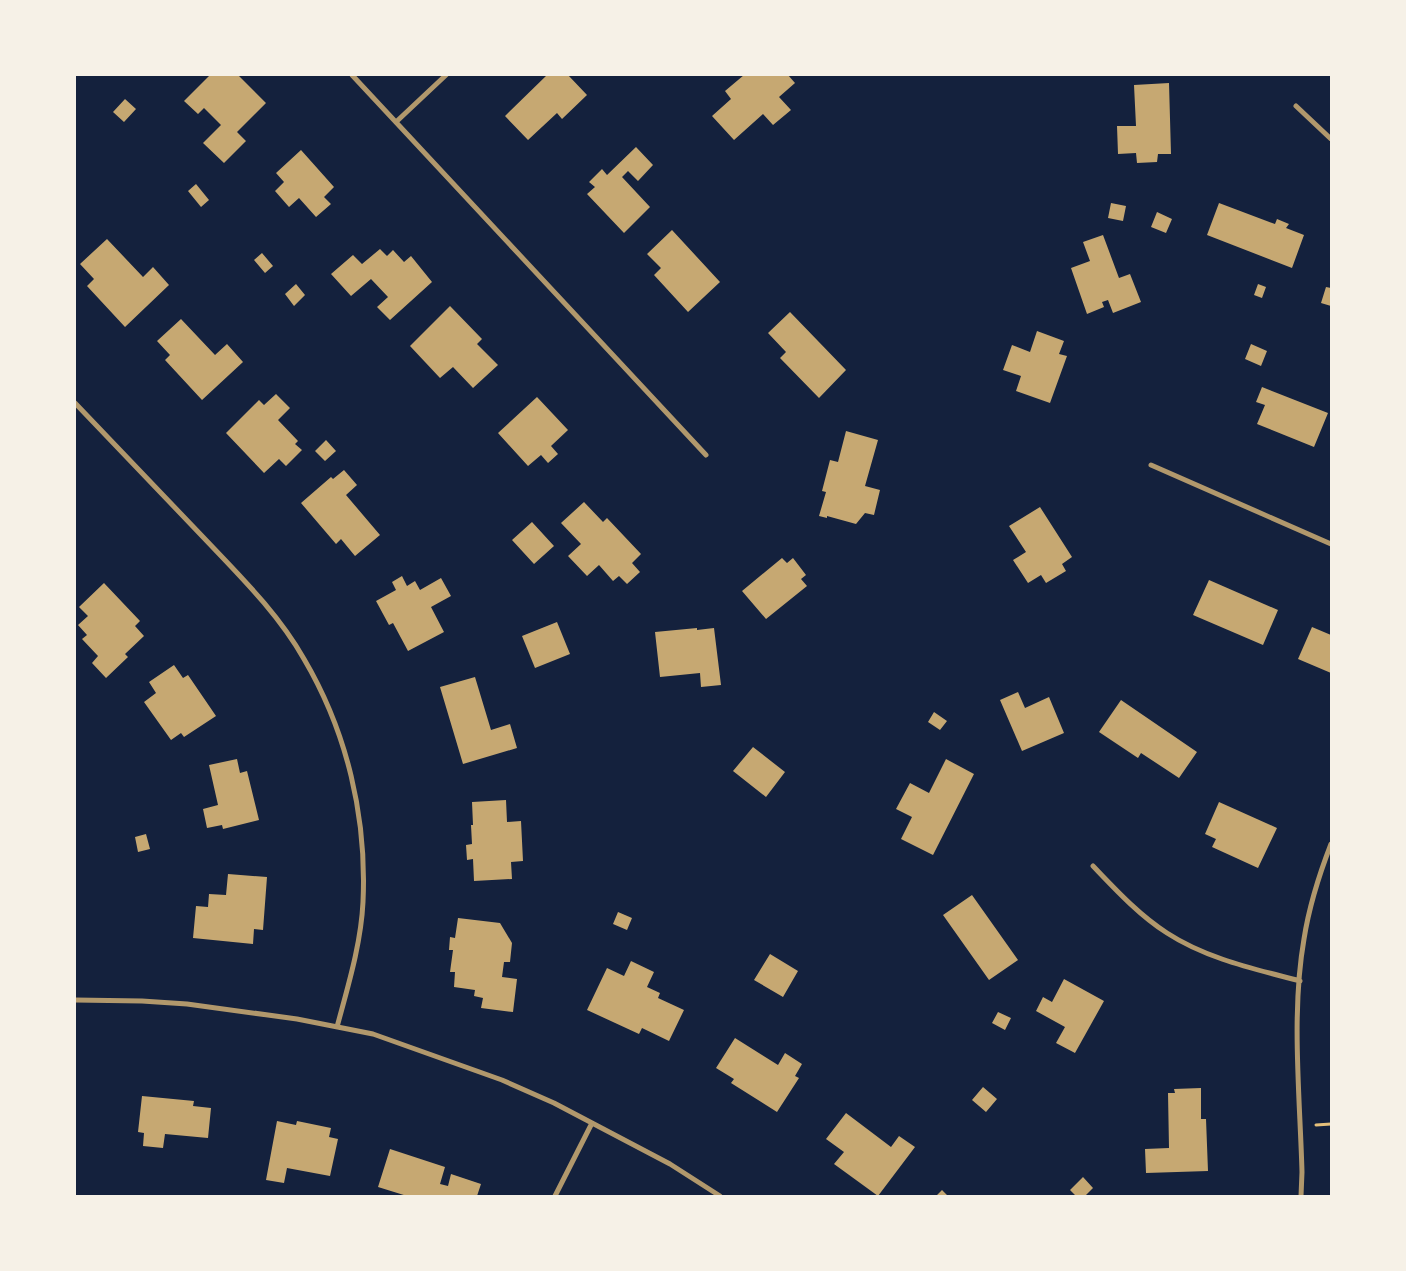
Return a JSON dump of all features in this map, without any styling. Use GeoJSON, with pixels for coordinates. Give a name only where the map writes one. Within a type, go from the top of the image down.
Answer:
{"type":"FeatureCollection","features":[{"type":"Feature","properties":{"kind":"street"},"geometry":{"type":"LineString","coordinates":[[352,75],[706,455]]}},
{"type":"Feature","properties":{"kind":"street"},"geometry":{"type":"LineString","coordinates":[[396,122],[446,75]]}},
{"type":"Feature","properties":{"kind":"street"},"geometry":{"type":"LineString","coordinates":[[1296,106],[1331,139]]}},
{"type":"Feature","properties":{"kind":"street"},"geometry":{"type":"LineString","coordinates":[[75,403],[250,586],[292,640],[329,707],[347,756],[358,808],[364,857],[363,903],[356,955],[337,1028]]}},
{"type":"Feature","properties":{"kind":"street"},"geometry":{"type":"LineString","coordinates":[[1151,464],[1331,544]]}},
{"type":"Feature","properties":{"kind":"street"},"geometry":{"type":"LineString","coordinates":[[1301,1196],[1302,1172],[1297,1012],[1304,940],[1318,876],[1331,844]]}},
{"type":"Feature","properties":{"kind":"street"},"geometry":{"type":"LineString","coordinates":[[1092,866],[1134,908],[1168,933],[1226,961],[1300,981]]}},
{"type":"Feature","properties":{"kind":"street"},"geometry":{"type":"LineString","coordinates":[[75,1000],[187,1004],[297,1019],[373,1034],[502,1080],[554,1103],[670,1164],[720,1196]]}},
{"type":"Feature","properties":{"kind":"street"},"geometry":{"type":"LineString","coordinates":[[555,1196],[592,1123]]}},
{"type":"Feature","properties":{"kind":"building"},"geometry":{"type":"Polygon","coordinates":[[[210,75],[238,75],[266,103],[237,132],[246,141],[224,163],[203,143],[221,125],[204,108],[198,114],[184,101],[210,75]]]}},
{"type":"Feature","properties":{"kind":"building"},"geometry":{"type":"Polygon","coordinates":[[[547,75],[568,75],[587,95],[562,119],[557,113],[528,140],[505,116],[547,75]]]}},
{"type":"Feature","properties":{"kind":"building"},"geometry":{"type":"Polygon","coordinates":[[[744,75],[788,75],[795,83],[779,97],[791,110],[773,125],[763,114],[734,140],[712,116],[731,99],[725,91],[744,75]]]}},
{"type":"Feature","properties":{"kind":"building"},"geometry":{"type":"Polygon","coordinates":[[[1169,83],[1171,154],[1158,154],[1157,162],[1137,163],[1136,153],[1118,154],[1117,126],[1136,126],[1134,85],[1169,83]]]}},
{"type":"Feature","properties":{"kind":"building"},"geometry":{"type":"Polygon","coordinates":[[[125,99],[136,109],[124,122],[113,112],[125,99]]]}},
{"type":"Feature","properties":{"kind":"building"},"geometry":{"type":"Polygon","coordinates":[[[636,147],[653,165],[638,181],[628,171],[622,177],[650,207],[624,233],[587,194],[595,187],[589,182],[602,169],[607,175],[636,147]]]}},
{"type":"Feature","properties":{"kind":"building"},"geometry":{"type":"Polygon","coordinates":[[[301,150],[334,187],[324,197],[331,204],[316,217],[299,198],[289,207],[275,191],[284,182],[276,173],[301,150]]]}},
{"type":"Feature","properties":{"kind":"building"},"geometry":{"type":"Polygon","coordinates":[[[196,184],[209,200],[201,207],[188,191],[196,184]]]}},
{"type":"Feature","properties":{"kind":"building"},"geometry":{"type":"Polygon","coordinates":[[[1111,203],[1126,206],[1123,221],[1108,218],[1111,203]]]}},
{"type":"Feature","properties":{"kind":"building"},"geometry":{"type":"Polygon","coordinates":[[[1219,203],[1275,224],[1277,219],[1289,224],[1286,228],[1304,235],[1292,268],[1207,235],[1219,203]]]}},
{"type":"Feature","properties":{"kind":"building"},"geometry":{"type":"Polygon","coordinates":[[[1157,212],[1172,219],[1166,233],[1151,227],[1157,212]]]}},
{"type":"Feature","properties":{"kind":"building"},"geometry":{"type":"Polygon","coordinates":[[[672,230],[720,282],[688,312],[654,275],[661,268],[647,254],[672,230]]]}},
{"type":"Feature","properties":{"kind":"building"},"geometry":{"type":"Polygon","coordinates":[[[1103,235],[1119,278],[1130,274],[1141,302],[1113,313],[1108,300],[1102,302],[1104,307],[1087,314],[1071,268],[1090,261],[1083,242],[1103,235]]]}},
{"type":"Feature","properties":{"kind":"building"},"geometry":{"type":"Polygon","coordinates":[[[107,239],[143,277],[153,267],[169,285],[125,327],[87,286],[94,279],[80,264],[107,239]]]}},
{"type":"Feature","properties":{"kind":"building"},"geometry":{"type":"Polygon","coordinates":[[[380,249],[387,256],[393,250],[404,262],[411,256],[432,282],[390,320],[377,307],[388,297],[371,279],[351,296],[331,274],[353,255],[362,264],[380,249]]]}},
{"type":"Feature","properties":{"kind":"building"},"geometry":{"type":"Polygon","coordinates":[[[262,253],[273,266],[265,273],[254,260],[262,253]]]}},
{"type":"Feature","properties":{"kind":"building"},"geometry":{"type":"Polygon","coordinates":[[[296,284],[305,295],[294,306],[285,294],[296,284]]]}},
{"type":"Feature","properties":{"kind":"building"},"geometry":{"type":"Polygon","coordinates":[[[1258,284],[1266,287],[1262,298],[1254,295],[1258,284]]]}},
{"type":"Feature","properties":{"kind":"building"},"geometry":{"type":"Polygon","coordinates":[[[1326,287],[1331,288],[1331,306],[1321,303],[1326,287]]]}},
{"type":"Feature","properties":{"kind":"building"},"geometry":{"type":"Polygon","coordinates":[[[450,306],[482,339],[477,344],[498,365],[473,388],[453,367],[440,378],[410,346],[450,306]]]}},
{"type":"Feature","properties":{"kind":"building"},"geometry":{"type":"Polygon","coordinates":[[[790,312],[846,370],[819,398],[780,358],[786,352],[768,333],[790,312]]]}},
{"type":"Feature","properties":{"kind":"building"},"geometry":{"type":"Polygon","coordinates":[[[181,319],[215,355],[227,344],[243,362],[202,400],[165,360],[170,355],[157,341],[181,319]]]}},
{"type":"Feature","properties":{"kind":"building"},"geometry":{"type":"Polygon","coordinates":[[[1037,331],[1064,341],[1059,354],[1067,356],[1050,403],[1016,391],[1021,376],[1003,370],[1012,345],[1030,352],[1037,331]]]}},
{"type":"Feature","properties":{"kind":"building"},"geometry":{"type":"Polygon","coordinates":[[[1251,344],[1267,351],[1261,366],[1245,359],[1251,344]]]}},
{"type":"Feature","properties":{"kind":"building"},"geometry":{"type":"Polygon","coordinates":[[[1262,387],[1328,413],[1314,447],[1257,424],[1265,405],[1256,402],[1262,387]]]}},
{"type":"Feature","properties":{"kind":"building"},"geometry":{"type":"Polygon","coordinates":[[[276,394],[290,408],[278,420],[298,441],[295,444],[302,450],[286,466],[279,459],[264,473],[226,433],[259,400],[264,405],[276,394]]]}},
{"type":"Feature","properties":{"kind":"building"},"geometry":{"type":"Polygon","coordinates":[[[537,397],[568,430],[551,446],[558,454],[548,463],[541,455],[528,466],[498,433],[537,397]]]}},
{"type":"Feature","properties":{"kind":"building"},"geometry":{"type":"Polygon","coordinates":[[[846,431],[878,440],[865,486],[880,490],[874,515],[865,513],[856,524],[827,516],[827,518],[819,516],[826,492],[822,491],[830,460],[838,462],[846,431]]]}},
{"type":"Feature","properties":{"kind":"building"},"geometry":{"type":"Polygon","coordinates":[[[326,440],[336,451],[325,461],[315,451],[326,440]]]}},
{"type":"Feature","properties":{"kind":"building"},"geometry":{"type":"Polygon","coordinates":[[[344,470],[357,485],[346,495],[380,535],[355,556],[341,539],[336,544],[301,503],[331,477],[333,479],[344,470]]]}},
{"type":"Feature","properties":{"kind":"building"},"geometry":{"type":"Polygon","coordinates":[[[584,502],[603,522],[607,518],[641,554],[632,563],[640,572],[627,584],[619,576],[613,581],[599,565],[587,576],[568,556],[581,544],[561,523],[584,502]]]}},
{"type":"Feature","properties":{"kind":"building"},"geometry":{"type":"Polygon","coordinates":[[[1040,507],[1072,557],[1062,564],[1066,571],[1046,583],[1041,575],[1028,583],[1013,560],[1026,552],[1009,526],[1040,507]]]}},
{"type":"Feature","properties":{"kind":"building"},"geometry":{"type":"Polygon","coordinates":[[[532,522],[554,546],[534,564],[512,540],[532,522]]]}},
{"type":"Feature","properties":{"kind":"building"},"geometry":{"type":"Polygon","coordinates":[[[782,558],[787,563],[793,558],[806,575],[801,579],[807,586],[766,619],[742,591],[782,558]]]}},
{"type":"Feature","properties":{"kind":"building"},"geometry":{"type":"Polygon","coordinates":[[[402,576],[407,586],[415,581],[420,590],[441,578],[451,596],[431,607],[444,632],[408,651],[393,623],[389,625],[376,601],[396,590],[392,582],[402,576]]]}},
{"type":"Feature","properties":{"kind":"building"},"geometry":{"type":"Polygon","coordinates":[[[1209,580],[1278,610],[1263,645],[1193,615],[1209,580]]]}},
{"type":"Feature","properties":{"kind":"building"},"geometry":{"type":"Polygon","coordinates":[[[104,583],[140,621],[135,626],[144,636],[125,654],[128,657],[106,678],[92,663],[98,656],[82,639],[87,635],[78,625],[88,616],[79,607],[104,583]]]}},
{"type":"Feature","properties":{"kind":"building"},"geometry":{"type":"Polygon","coordinates":[[[557,622],[570,654],[535,668],[522,636],[557,622]]]}},
{"type":"Feature","properties":{"kind":"building"},"geometry":{"type":"Polygon","coordinates":[[[1312,627],[1331,635],[1331,673],[1298,659],[1312,627]]]}},
{"type":"Feature","properties":{"kind":"building"},"geometry":{"type":"Polygon","coordinates":[[[697,628],[697,630],[714,628],[721,685],[701,687],[700,673],[660,677],[655,632],[697,628]]]}},
{"type":"Feature","properties":{"kind":"building"},"geometry":{"type":"Polygon","coordinates":[[[174,665],[183,678],[188,675],[216,716],[184,737],[181,733],[171,740],[144,702],[156,693],[149,682],[174,665]]]}},
{"type":"Feature","properties":{"kind":"building"},"geometry":{"type":"Polygon","coordinates":[[[475,677],[491,730],[510,724],[517,748],[463,764],[440,687],[475,677]]]}},
{"type":"Feature","properties":{"kind":"building"},"geometry":{"type":"Polygon","coordinates":[[[1018,692],[1025,708],[1049,697],[1064,733],[1022,751],[1000,700],[1018,692]]]}},
{"type":"Feature","properties":{"kind":"building"},"geometry":{"type":"Polygon","coordinates":[[[1121,700],[1197,752],[1179,778],[1141,753],[1138,758],[1099,732],[1121,700]]]}},
{"type":"Feature","properties":{"kind":"building"},"geometry":{"type":"Polygon","coordinates":[[[934,712],[947,721],[940,730],[928,722],[934,712]]]}},
{"type":"Feature","properties":{"kind":"building"},"geometry":{"type":"Polygon","coordinates":[[[753,747],[785,772],[766,797],[733,771],[753,747]]]}},
{"type":"Feature","properties":{"kind":"building"},"geometry":{"type":"Polygon","coordinates":[[[237,759],[240,773],[247,771],[259,820],[223,829],[222,825],[207,828],[203,809],[218,805],[209,765],[237,759]]]}},
{"type":"Feature","properties":{"kind":"building"},"geometry":{"type":"Polygon","coordinates":[[[946,759],[974,774],[933,855],[901,839],[912,817],[896,809],[910,783],[929,793],[946,759]]]}},
{"type":"Feature","properties":{"kind":"building"},"geometry":{"type":"Polygon","coordinates":[[[506,800],[507,822],[521,821],[523,861],[511,862],[512,879],[474,881],[473,859],[467,860],[466,845],[472,844],[472,802],[506,800]]]}},
{"type":"Feature","properties":{"kind":"building"},"geometry":{"type":"Polygon","coordinates":[[[1219,802],[1277,828],[1258,868],[1212,847],[1216,839],[1205,834],[1219,802]]]}},
{"type":"Feature","properties":{"kind":"building"},"geometry":{"type":"Polygon","coordinates":[[[146,834],[150,849],[138,852],[135,837],[146,834]]]}},
{"type":"Feature","properties":{"kind":"building"},"geometry":{"type":"Polygon","coordinates":[[[228,874],[267,877],[263,930],[254,929],[253,944],[193,938],[196,906],[208,907],[209,894],[226,895],[228,874]]]}},
{"type":"Feature","properties":{"kind":"building"},"geometry":{"type":"Polygon","coordinates":[[[972,895],[1018,960],[989,980],[943,915],[972,895]]]}},
{"type":"Feature","properties":{"kind":"building"},"geometry":{"type":"Polygon","coordinates":[[[618,912],[632,918],[627,930],[613,924],[618,912]]]}},
{"type":"Feature","properties":{"kind":"building"},"geometry":{"type":"Polygon","coordinates":[[[458,918],[500,923],[512,943],[510,962],[504,962],[502,977],[517,979],[513,1012],[481,1008],[483,998],[474,996],[475,990],[454,987],[455,972],[450,972],[453,950],[449,950],[450,937],[455,938],[458,918]]]}},
{"type":"Feature","properties":{"kind":"building"},"geometry":{"type":"Polygon","coordinates":[[[770,954],[798,971],[783,997],[754,980],[770,954]]]}},
{"type":"Feature","properties":{"kind":"building"},"geometry":{"type":"Polygon","coordinates":[[[631,961],[654,972],[647,987],[660,993],[658,998],[684,1010],[669,1041],[642,1028],[639,1034],[587,1010],[607,968],[624,976],[631,961]]]}},
{"type":"Feature","properties":{"kind":"building"},"geometry":{"type":"Polygon","coordinates":[[[1064,979],[1104,1001],[1075,1053],[1056,1043],[1065,1027],[1036,1011],[1043,997],[1052,1002],[1064,979]]]}},
{"type":"Feature","properties":{"kind":"building"},"geometry":{"type":"Polygon","coordinates":[[[998,1012],[1011,1018],[1005,1030],[992,1023],[998,1012]]]}},
{"type":"Feature","properties":{"kind":"building"},"geometry":{"type":"Polygon","coordinates":[[[735,1038],[778,1065],[785,1053],[802,1064],[795,1076],[799,1078],[777,1112],[731,1083],[734,1079],[716,1068],[735,1038]]]}},
{"type":"Feature","properties":{"kind":"building"},"geometry":{"type":"Polygon","coordinates":[[[983,1087],[997,1099],[986,1112],[972,1100],[983,1087]]]}},
{"type":"Feature","properties":{"kind":"building"},"geometry":{"type":"Polygon","coordinates":[[[1201,1088],[1201,1119],[1206,1119],[1208,1171],[1146,1173],[1145,1149],[1169,1148],[1168,1093],[1175,1093],[1174,1089],[1201,1088]]]}},
{"type":"Feature","properties":{"kind":"building"},"geometry":{"type":"Polygon","coordinates":[[[142,1096],[194,1101],[193,1106],[211,1108],[208,1138],[165,1134],[163,1148],[143,1146],[144,1133],[138,1132],[142,1096]]]}},
{"type":"Feature","properties":{"kind":"building"},"geometry":{"type":"Polygon","coordinates":[[[846,1113],[891,1147],[899,1136],[915,1147],[878,1196],[834,1164],[844,1152],[826,1139],[846,1113]]]}},
{"type":"Feature","properties":{"kind":"building"},"geometry":{"type":"Polygon","coordinates":[[[277,1121],[296,1125],[297,1121],[331,1128],[329,1137],[338,1139],[330,1176],[287,1168],[284,1183],[266,1180],[277,1121]]]}},
{"type":"Feature","properties":{"kind":"building"},"geometry":{"type":"Polygon","coordinates":[[[390,1149],[445,1167],[440,1184],[448,1186],[451,1174],[481,1184],[477,1196],[407,1196],[378,1187],[390,1149]]]}},
{"type":"Feature","properties":{"kind":"building"},"geometry":{"type":"Polygon","coordinates":[[[1083,1177],[1093,1188],[1085,1196],[1076,1196],[1070,1190],[1083,1177]]]}},
{"type":"Feature","properties":{"kind":"building"},"geometry":{"type":"Polygon","coordinates":[[[942,1190],[948,1196],[936,1196],[942,1190]]]}}]}
